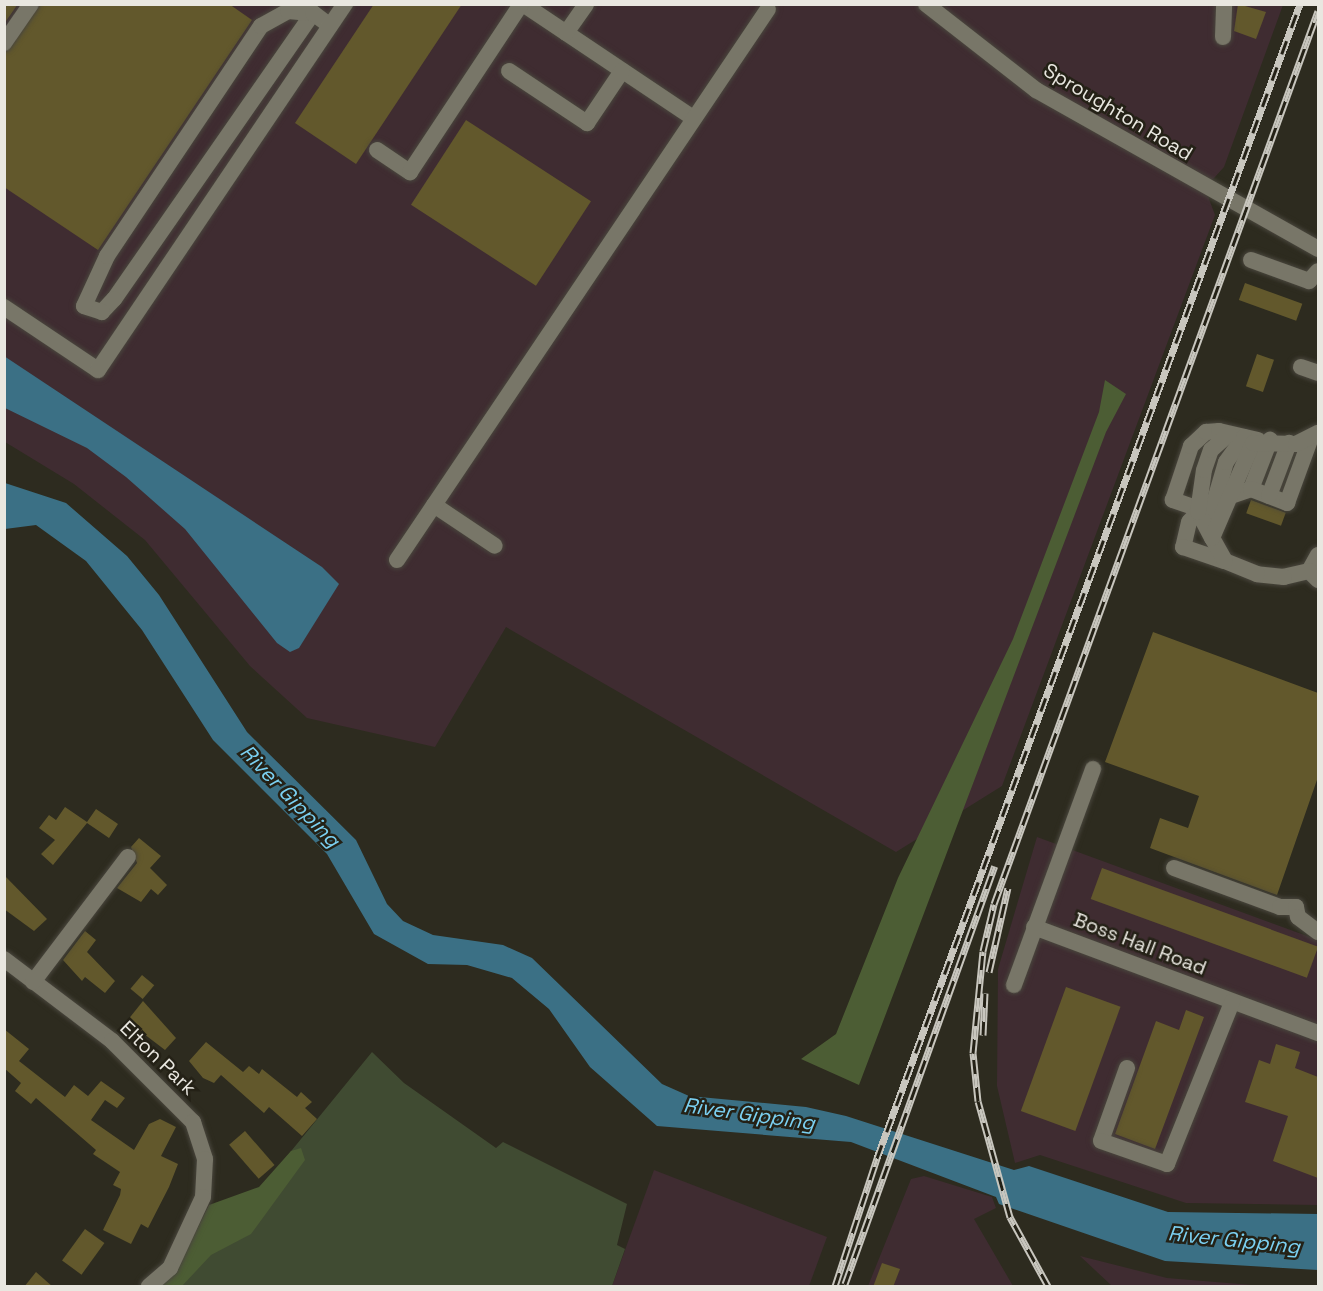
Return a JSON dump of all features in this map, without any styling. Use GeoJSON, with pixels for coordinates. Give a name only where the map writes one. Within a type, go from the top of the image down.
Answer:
{"type":"FeatureCollection","features":[{"type":"Feature","properties":{"kind":"street"},"geometry":{"type":"LineString","coordinates":[[4,44],[31,4]]}},
{"type":"Feature","properties":{"kind":"street"},"geometry":{"type":"LineString","coordinates":[[4,307],[98,370],[345,4]]}},
{"type":"Feature","properties":{"kind":"street"},"geometry":{"type":"LineString","coordinates":[[377,150],[410,172],[522,4],[693,118]]}},
{"type":"Feature","properties":{"kind":"street"},"geometry":{"type":"LineString","coordinates":[[566,33],[586,4]]}},
{"type":"Feature","properties":{"kind":"street","name":"Sproughton Road"},"geometry":{"type":"LineString","coordinates":[[926,4],[1036,90],[1299,241],[1318,249]]}},
{"type":"Feature","properties":{"kind":"street"},"geometry":{"type":"LineString","coordinates":[[1223,37],[1224,4]]}},
{"type":"Feature","properties":{"kind":"street"},"geometry":{"type":"LineString","coordinates":[[397,560],[768,9]]}},
{"type":"Feature","properties":{"kind":"street"},"geometry":{"type":"LineString","coordinates":[[313,13],[114,298],[102,312],[84,306],[107,256],[261,26],[288,11],[313,13],[330,26]]}},
{"type":"Feature","properties":{"kind":"street"},"geometry":{"type":"LineString","coordinates":[[509,71],[587,123],[622,71]]}},
{"type":"Feature","properties":{"kind":"street","name":"Sproughton Road"},"geometry":{"type":"LineString","coordinates":[[1299,241],[1318,257]]}},
{"type":"Feature","properties":{"kind":"street"},"geometry":{"type":"LineString","coordinates":[[1251,260],[1310,281],[1318,271]]}},
{"type":"Feature","properties":{"kind":"street"},"geometry":{"type":"LineString","coordinates":[[1301,367],[1318,373]]}},
{"type":"Feature","properties":{"kind":"street"},"geometry":{"type":"LineString","coordinates":[[1201,502],[1173,500],[1191,446],[1206,432],[1272,438]]}},
{"type":"Feature","properties":{"kind":"street"},"geometry":{"type":"LineString","coordinates":[[1272,438],[1220,481],[1201,502],[1190,522],[1183,547],[1271,577],[1314,575],[1318,555]]}},
{"type":"Feature","properties":{"kind":"street"},"geometry":{"type":"LineString","coordinates":[[1257,494],[1248,450],[1272,438]]}},
{"type":"Feature","properties":{"kind":"street"},"geometry":{"type":"LineString","coordinates":[[1212,538],[1257,494],[1272,438]]}},
{"type":"Feature","properties":{"kind":"street"},"geometry":{"type":"LineString","coordinates":[[1257,494],[1287,503],[1272,438]]}},
{"type":"Feature","properties":{"kind":"street"},"geometry":{"type":"LineString","coordinates":[[1224,561],[1212,538],[1201,502],[1211,450],[1272,438]]}},
{"type":"Feature","properties":{"kind":"street"},"geometry":{"type":"LineString","coordinates":[[1212,538],[1210,514],[1220,481]]}},
{"type":"Feature","properties":{"kind":"street"},"geometry":{"type":"LineString","coordinates":[[434,505],[495,546]]}},
{"type":"Feature","properties":{"kind":"street"},"geometry":{"type":"LineString","coordinates":[[1014,985],[1094,769]]}},
{"type":"Feature","properties":{"kind":"street"},"geometry":{"type":"LineString","coordinates":[[33,982],[128,857]]}},
{"type":"Feature","properties":{"kind":"street"},"geometry":{"type":"LineString","coordinates":[[1174,868],[1280,907],[1296,907],[1298,917],[1318,932]]}},
{"type":"Feature","properties":{"kind":"street","name":"Boss Hall Road"},"geometry":{"type":"LineString","coordinates":[[1034,927],[1318,1033]]}},
{"type":"Feature","properties":{"kind":"street","name":"Elton Park"},"geometry":{"type":"LineString","coordinates":[[4,959],[160,1083],[193,1122],[205,1159],[203,1197],[170,1268],[149,1287]]}},
{"type":"Feature","properties":{"kind":"street"},"geometry":{"type":"LineString","coordinates":[[1127,1068],[1101,1141],[1167,1164],[1232,1002]]}},
{"type":"Feature","properties":{"kind":"shaded area"},"geometry":{"type":"Polygon","coordinates":[[[5,5],[1283,5],[1224,167],[1205,188],[1215,215],[1002,786],[896,852],[506,627],[435,747],[307,718],[250,666],[145,540],[74,484],[5,442],[5,5]]]}},
{"type":"Feature","properties":{"kind":"shaded area"},"geometry":{"type":"Polygon","coordinates":[[[1037,837],[1318,940],[1318,1205],[1186,1203],[1040,1155],[1015,1163],[997,1086],[998,969],[1037,837]]]}},
{"type":"Feature","properties":{"kind":"shaded area"},"geometry":{"type":"Polygon","coordinates":[[[654,1170],[827,1237],[809,1286],[612,1286],[654,1170]]]}},
{"type":"Feature","properties":{"kind":"shaded area"},"geometry":{"type":"Polygon","coordinates":[[[924,1176],[992,1197],[996,1208],[974,1219],[1013,1286],[868,1286],[911,1179],[924,1176]]]}},
{"type":"Feature","properties":{"kind":"shaded area"},"geometry":{"type":"Polygon","coordinates":[[[1080,1256],[1167,1278],[1264,1286],[1112,1286],[1080,1256]]]}},
{"type":"Feature","properties":{"kind":"green space"},"geometry":{"type":"Polygon","coordinates":[[[1105,380],[1126,394],[1106,432],[859,1085],[801,1059],[836,1034],[898,878],[1013,639],[1099,412],[1105,380]]]}},
{"type":"Feature","properties":{"kind":"green space"},"geometry":{"type":"Polygon","coordinates":[[[372,1052],[404,1083],[496,1148],[503,1142],[627,1204],[617,1245],[625,1249],[612,1286],[157,1286],[261,1188],[372,1052]]]}},
{"type":"Feature","properties":{"kind":"green space"},"geometry":{"type":"Polygon","coordinates":[[[301,1148],[305,1160],[251,1234],[211,1255],[182,1286],[146,1286],[191,1241],[209,1205],[259,1187],[291,1151],[301,1148]]]}},
{"type":"Feature","properties":{"kind":"water"},"geometry":{"type":"Polygon","coordinates":[[[4,356],[322,567],[339,584],[299,648],[290,652],[277,643],[185,529],[126,477],[87,448],[5,408],[4,356]]]}},
{"type":"Feature","properties":{"kind":"water","name":"River Gipping"},"geometry":{"type":"Polygon","coordinates":[[[5,483],[66,503],[127,556],[159,595],[247,732],[356,840],[387,904],[403,921],[433,935],[503,945],[532,958],[662,1084],[689,1096],[806,1107],[846,1116],[1014,1170],[1029,1166],[1168,1212],[1318,1214],[1318,1270],[1165,1261],[999,1204],[996,1197],[851,1142],[657,1126],[590,1067],[549,1009],[512,978],[467,965],[428,964],[374,934],[327,854],[213,740],[142,630],[86,561],[36,525],[5,529],[5,483]]]}},
{"type":"Feature","properties":{"kind":"building"},"geometry":{"type":"Polygon","coordinates":[[[4,4],[18,4],[4,24],[4,4]]]}},
{"type":"Feature","properties":{"kind":"building"},"geometry":{"type":"Polygon","coordinates":[[[41,4],[229,4],[252,20],[98,250],[4,187],[4,53],[41,4]]]}},
{"type":"Feature","properties":{"kind":"building"},"geometry":{"type":"Polygon","coordinates":[[[374,4],[462,4],[356,164],[295,123],[374,4]]]}},
{"type":"Feature","properties":{"kind":"building"},"geometry":{"type":"Polygon","coordinates":[[[1238,4],[1266,12],[1256,39],[1234,31],[1238,4]]]}},
{"type":"Feature","properties":{"kind":"building"},"geometry":{"type":"Polygon","coordinates":[[[466,120],[591,201],[536,286],[411,205],[466,120]]]}},
{"type":"Feature","properties":{"kind":"building"},"geometry":{"type":"Polygon","coordinates":[[[1245,283],[1302,304],[1296,321],[1239,300],[1245,283]]]}},
{"type":"Feature","properties":{"kind":"building"},"geometry":{"type":"Polygon","coordinates":[[[1257,354],[1274,360],[1263,392],[1246,386],[1257,354]]]}},
{"type":"Feature","properties":{"kind":"building"},"geometry":{"type":"Polygon","coordinates":[[[1251,500],[1286,513],[1281,526],[1246,513],[1251,500]]]}},
{"type":"Feature","properties":{"kind":"building"},"geometry":{"type":"Polygon","coordinates":[[[1153,632],[1318,693],[1318,777],[1277,895],[1150,848],[1160,818],[1188,828],[1199,796],[1105,762],[1153,632]]]}},
{"type":"Feature","properties":{"kind":"building"},"geometry":{"type":"Polygon","coordinates":[[[65,807],[87,822],[96,809],[118,824],[109,838],[87,823],[53,865],[41,854],[55,840],[39,828],[49,815],[56,820],[65,807]]]}},
{"type":"Feature","properties":{"kind":"building"},"geometry":{"type":"Polygon","coordinates":[[[139,838],[161,856],[150,868],[167,885],[158,895],[151,889],[141,902],[117,888],[137,863],[131,847],[139,838]]]}},
{"type":"Feature","properties":{"kind":"building"},"geometry":{"type":"Polygon","coordinates":[[[1102,868],[1318,947],[1307,978],[1091,899],[1102,868]]]}},
{"type":"Feature","properties":{"kind":"building"},"geometry":{"type":"Polygon","coordinates":[[[4,875],[47,919],[34,931],[4,909],[4,875]]]}},
{"type":"Feature","properties":{"kind":"building"},"geometry":{"type":"Polygon","coordinates":[[[85,931],[96,940],[87,952],[115,981],[105,993],[85,977],[82,981],[63,960],[85,931]]]}},
{"type":"Feature","properties":{"kind":"building"},"geometry":{"type":"Polygon","coordinates":[[[142,975],[154,985],[143,999],[130,989],[142,975]]]}},
{"type":"Feature","properties":{"kind":"building"},"geometry":{"type":"Polygon","coordinates":[[[1066,987],[1121,1007],[1075,1131],[1021,1111],[1066,987]]]}},
{"type":"Feature","properties":{"kind":"building"},"geometry":{"type":"Polygon","coordinates":[[[143,1001],[176,1038],[165,1050],[127,1021],[143,1001]]]}},
{"type":"Feature","properties":{"kind":"building"},"geometry":{"type":"Polygon","coordinates":[[[1186,1010],[1204,1017],[1155,1149],[1115,1134],[1156,1021],[1179,1030],[1186,1010]]]}},
{"type":"Feature","properties":{"kind":"building"},"geometry":{"type":"Polygon","coordinates":[[[4,1029],[29,1049],[19,1061],[65,1097],[74,1085],[88,1096],[101,1081],[125,1098],[117,1108],[105,1100],[91,1120],[134,1150],[149,1124],[160,1119],[176,1127],[161,1156],[178,1164],[148,1228],[141,1224],[131,1244],[103,1230],[120,1195],[121,1189],[113,1185],[120,1172],[93,1154],[96,1150],[36,1098],[31,1104],[15,1091],[21,1083],[4,1068],[4,1029]]]}},
{"type":"Feature","properties":{"kind":"building"},"geometry":{"type":"Polygon","coordinates":[[[206,1042],[243,1072],[249,1066],[259,1074],[262,1069],[297,1097],[301,1092],[312,1102],[305,1108],[317,1119],[302,1136],[269,1107],[264,1113],[221,1075],[214,1083],[203,1078],[189,1061],[206,1042]]]}},
{"type":"Feature","properties":{"kind":"building"},"geometry":{"type":"Polygon","coordinates":[[[1276,1044],[1300,1052],[1295,1068],[1318,1077],[1318,1178],[1273,1161],[1288,1116],[1245,1102],[1259,1060],[1270,1064],[1276,1044]]]}},
{"type":"Feature","properties":{"kind":"building"},"geometry":{"type":"Polygon","coordinates":[[[245,1131],[275,1165],[259,1179],[229,1145],[245,1131]]]}},
{"type":"Feature","properties":{"kind":"building"},"geometry":{"type":"Polygon","coordinates":[[[85,1229],[104,1243],[81,1275],[62,1261],[85,1229]]]}},
{"type":"Feature","properties":{"kind":"building"},"geometry":{"type":"Polygon","coordinates":[[[882,1263],[900,1269],[893,1287],[873,1287],[882,1263]]]}},
{"type":"Feature","properties":{"kind":"building"},"geometry":{"type":"Polygon","coordinates":[[[36,1272],[53,1287],[24,1287],[36,1272]]]}},
{"type":"Feature","properties":{"kind":"railway"},"geometry":{"type":"LineString","coordinates":[[835,1286],[877,1158],[1300,4]]}},
{"type":"Feature","properties":{"kind":"railway"},"geometry":{"type":"LineString","coordinates":[[1048,1286],[1010,1217],[978,1101],[973,1053],[983,951],[994,904],[1318,11]]}},
{"type":"Feature","properties":{"kind":"railway"},"geometry":{"type":"LineString","coordinates":[[845,1284],[995,866]]}},
{"type":"Feature","properties":{"kind":"railway"},"geometry":{"type":"LineString","coordinates":[[989,972],[1008,888]]}},
{"type":"Feature","properties":{"kind":"railway"},"geometry":{"type":"LineString","coordinates":[[983,1035],[985,993]]}}]}
